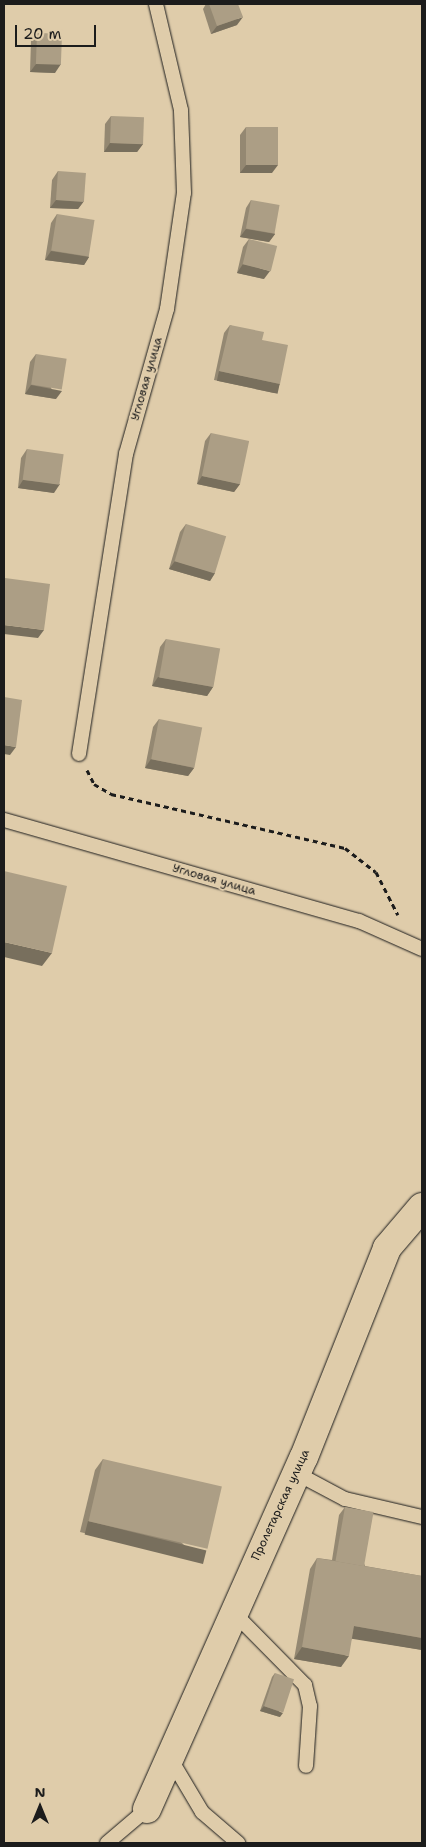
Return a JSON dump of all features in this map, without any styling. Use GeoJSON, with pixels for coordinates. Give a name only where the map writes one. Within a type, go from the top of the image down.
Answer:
{"type":"FeatureCollection","features":[{"type":"Feature","properties":{"kind":"street","name":"Пролетарская улица"},"geometry":{"type":"LineString","coordinates":[[147,1809],[232,1611],[296,1473],[387,1248],[422,1207]]}},
{"type":"Feature","properties":{"kind":"lane","name":"Угловая улица"},"geometry":{"type":"LineString","coordinates":[[79,754],[126,454],[167,308],[184,193],[181,110],[156,4]]}},
{"type":"Feature","properties":{"kind":"lane","name":"Угловая улица"},"geometry":{"type":"LineString","coordinates":[[4,820],[358,921],[419,947]]}},
{"type":"Feature","properties":{"kind":"lane"},"geometry":{"type":"LineString","coordinates":[[296,1473],[345,1499],[422,1517]]}},
{"type":"Feature","properties":{"kind":"lane"},"geometry":{"type":"LineString","coordinates":[[232,1611],[306,1685],[310,1706],[306,1766]]}},
{"type":"Feature","properties":{"kind":"lane"},"geometry":{"type":"LineString","coordinates":[[170,1757],[202,1812],[238,1843]]}},
{"type":"Feature","properties":{"kind":"lane"},"geometry":{"type":"LineString","coordinates":[[107,1843],[147,1809]]}},
{"type":"Feature","properties":{"kind":"path"},"geometry":{"type":"LineString","coordinates":[[79,754],[94,784],[111,794],[345,848],[363,857],[376,872],[419,947]]}},
{"type":"Feature","properties":{"kind":"building"},"geometry":{"type":"Polygon","coordinates":[[[209,4],[238,4],[243,17],[217,26],[209,4]]]}},
{"type":"Feature","properties":{"kind":"building"},"geometry":{"type":"Polygon","coordinates":[[[37,33],[62,34],[61,65],[36,64],[37,33]]]}},
{"type":"Feature","properties":{"kind":"building"},"geometry":{"type":"Polygon","coordinates":[[[111,116],[144,117],[143,144],[110,143],[111,116]]]}},
{"type":"Feature","properties":{"kind":"building"},"geometry":{"type":"Polygon","coordinates":[[[246,127],[278,127],[278,165],[246,165],[246,127]]]}},
{"type":"Feature","properties":{"kind":"building"},"geometry":{"type":"Polygon","coordinates":[[[58,171],[86,173],[84,202],[56,200],[58,171]]]}},
{"type":"Feature","properties":{"kind":"building"},"geometry":{"type":"Polygon","coordinates":[[[251,200],[280,205],[275,234],[246,229],[251,200]]]}},
{"type":"Feature","properties":{"kind":"building"},"geometry":{"type":"Polygon","coordinates":[[[57,214],[95,220],[89,256],[51,251],[57,214]]]}},
{"type":"Feature","properties":{"kind":"building"},"geometry":{"type":"Polygon","coordinates":[[[249,239],[277,246],[271,271],[243,264],[249,239]]]}},
{"type":"Feature","properties":{"kind":"building"},"geometry":{"type":"Polygon","coordinates":[[[230,325],[264,332],[262,340],[288,345],[280,384],[219,371],[230,325]]]}},
{"type":"Feature","properties":{"kind":"building"},"geometry":{"type":"Polygon","coordinates":[[[36,354],[67,359],[62,389],[31,385],[36,354]]]}},
{"type":"Feature","properties":{"kind":"building"},"geometry":{"type":"Polygon","coordinates":[[[211,433],[249,441],[240,484],[202,476],[211,433]]]}},
{"type":"Feature","properties":{"kind":"building"},"geometry":{"type":"Polygon","coordinates":[[[27,449],[64,454],[59,485],[23,480],[27,449]]]}},
{"type":"Feature","properties":{"kind":"building"},"geometry":{"type":"Polygon","coordinates":[[[186,524],[226,536],[215,574],[175,561],[186,524]]]}},
{"type":"Feature","properties":{"kind":"building"},"geometry":{"type":"Polygon","coordinates":[[[5,578],[50,584],[44,630],[4,625],[5,578]]]}},
{"type":"Feature","properties":{"kind":"building"},"geometry":{"type":"Polygon","coordinates":[[[166,639],[220,649],[213,687],[159,677],[166,639]]]}},
{"type":"Feature","properties":{"kind":"building"},"geometry":{"type":"Polygon","coordinates":[[[4,697],[22,700],[16,747],[4,745],[4,697]]]}},
{"type":"Feature","properties":{"kind":"building"},"geometry":{"type":"Polygon","coordinates":[[[159,719],[202,727],[194,768],[151,759],[159,719]]]}},
{"type":"Feature","properties":{"kind":"building"},"geometry":{"type":"Polygon","coordinates":[[[4,871],[67,886],[52,953],[4,942],[4,871]]]}},
{"type":"Feature","properties":{"kind":"building"},"geometry":{"type":"Polygon","coordinates":[[[103,1459],[222,1486],[207,1549],[89,1521],[103,1459]]]}},
{"type":"Feature","properties":{"kind":"building"},"geometry":{"type":"Polygon","coordinates":[[[345,1507],[374,1512],[364,1566],[335,1561],[345,1507]]]}},
{"type":"Feature","properties":{"kind":"building"},"geometry":{"type":"Polygon","coordinates":[[[317,1558],[422,1576],[422,1638],[354,1626],[349,1656],[302,1647],[317,1558]]]}},
{"type":"Feature","properties":{"kind":"building"},"geometry":{"type":"Polygon","coordinates":[[[275,1673],[294,1679],[283,1712],[264,1706],[275,1673]]]}}]}
